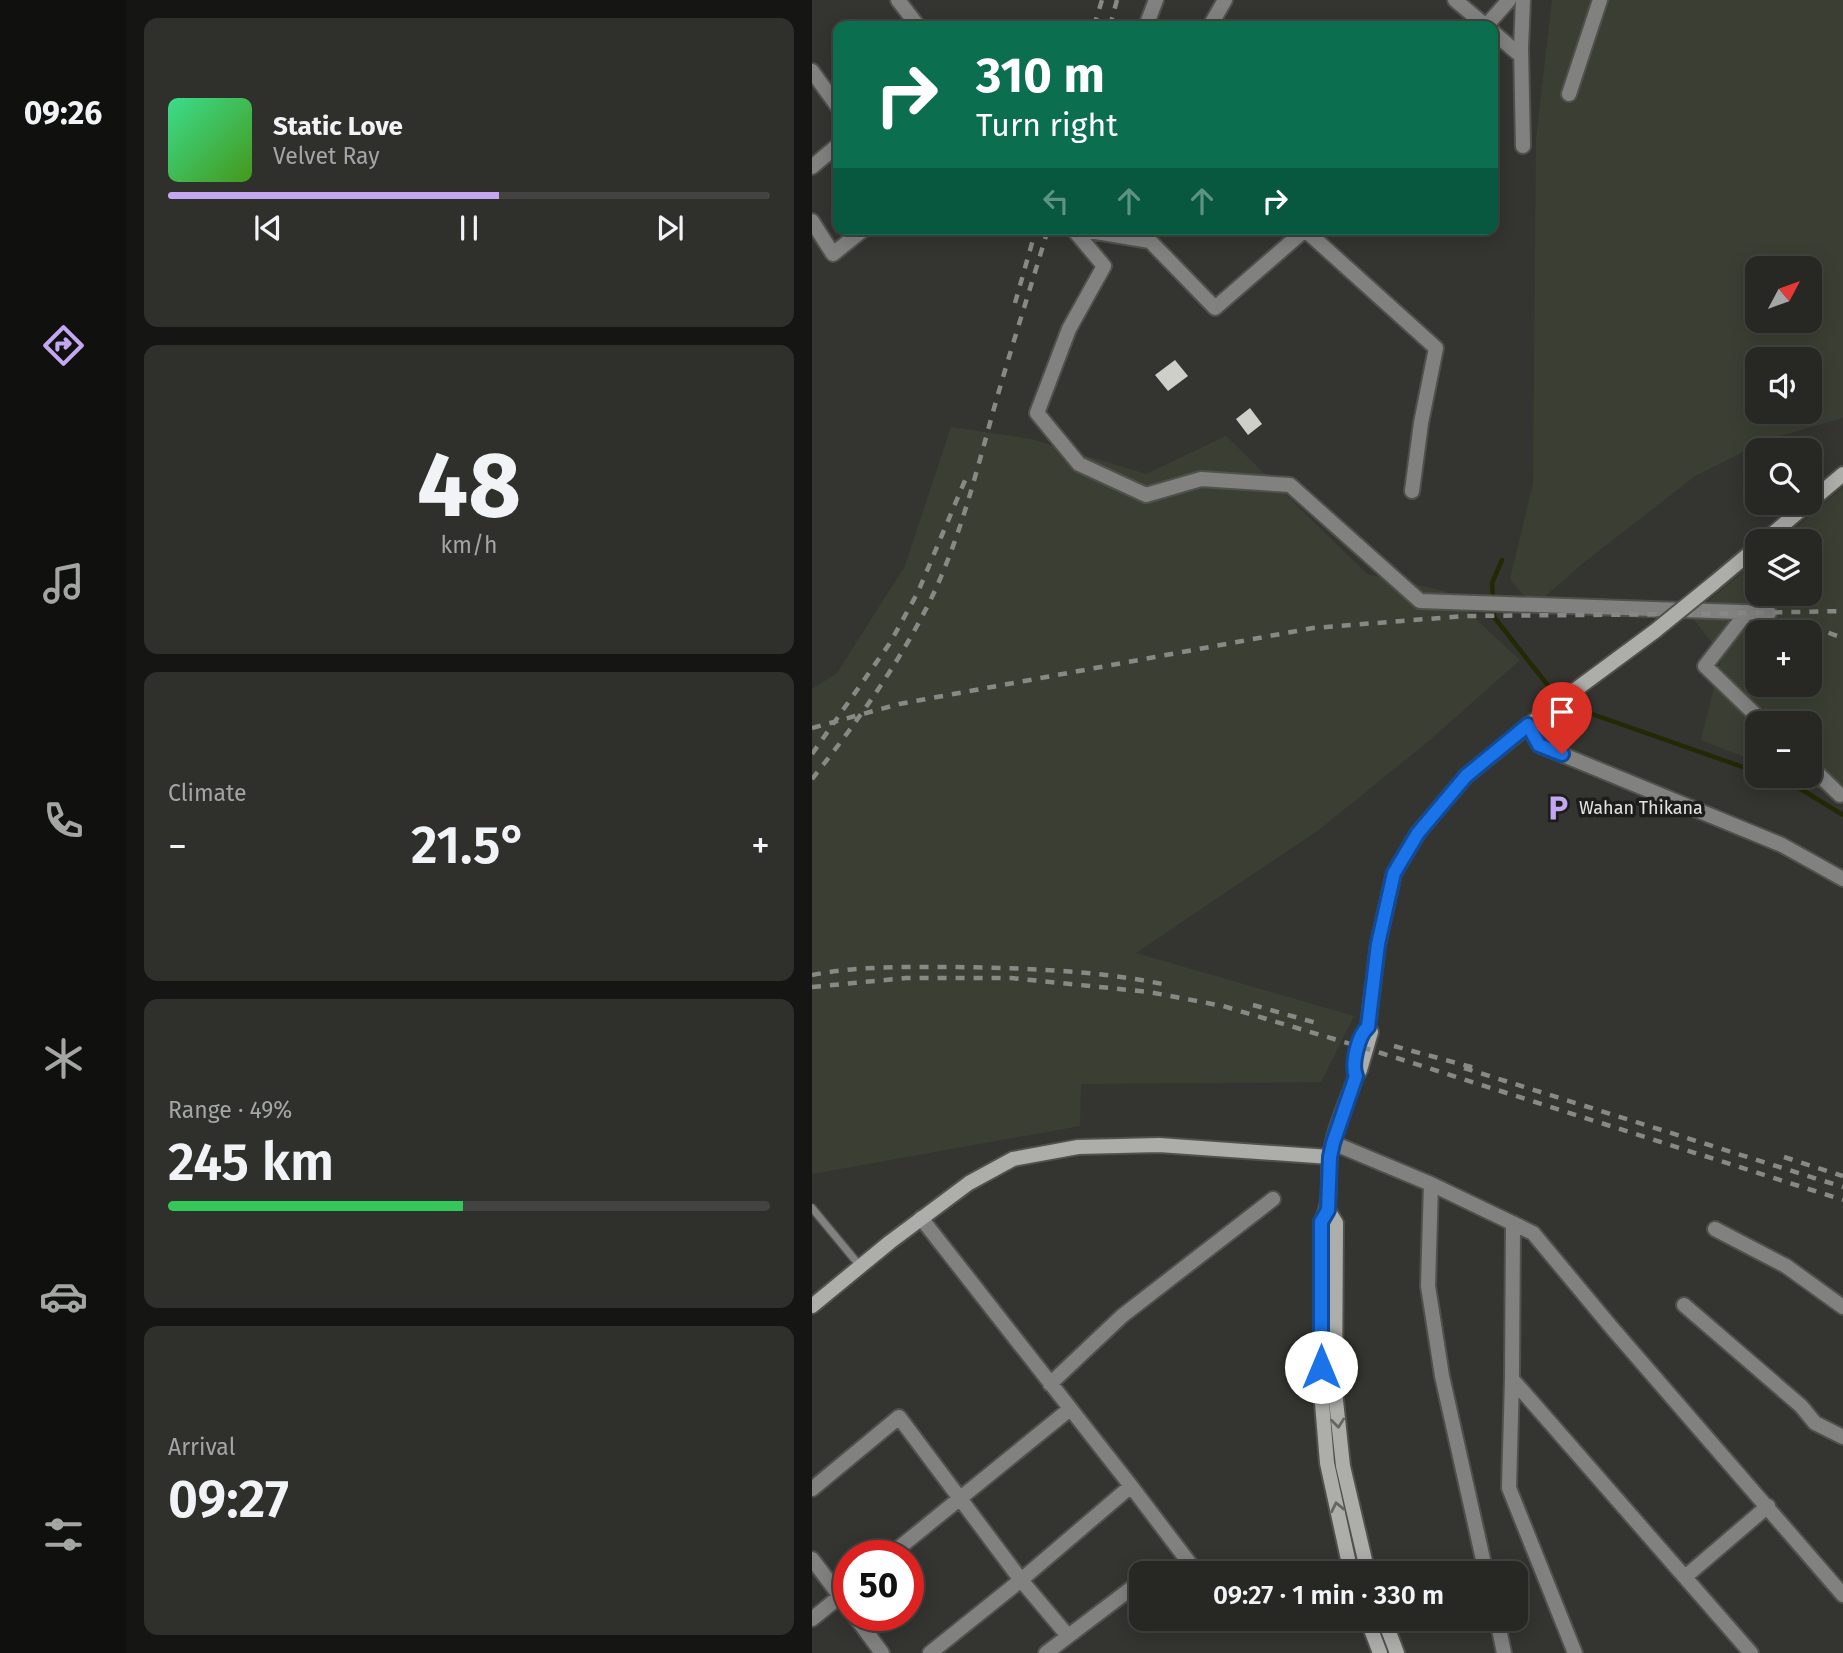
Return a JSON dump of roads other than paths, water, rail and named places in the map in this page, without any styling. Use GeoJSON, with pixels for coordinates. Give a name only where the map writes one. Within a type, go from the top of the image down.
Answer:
{"type":"FeatureCollection","features":[{"type":"Feature","properties":{"kind":"main road"},"geometry":{"type":"LineString","coordinates":[[1778,529],[1843,474]]}},
{"type":"Feature","properties":{"kind":"main road"},"geometry":{"type":"LineString","coordinates":[[1348,1561],[1327,1463],[1321,1391],[1321,1222],[1328,1210],[1332,1150],[1371,1032],[1368,1027],[1378,944],[1394,873],[1418,833],[1466,776],[1528,725],[1655,631],[1745,557]]}},
{"type":"Feature","properties":{"kind":"main road"},"geometry":{"type":"LineString","coordinates":[[812,1306],[921,1218],[969,1183],[1013,1159],[1078,1147],[1159,1145],[1332,1150]]}},
{"type":"Feature","properties":{"kind":"main road"},"geometry":{"type":"LineString","coordinates":[[1328,1210],[1336,1223],[1335,1391],[1341,1453],[1365,1561]]}},
{"type":"Feature","properties":{"kind":"main road"},"geometry":{"type":"LineString","coordinates":[[1372,1631],[1380,1653]]}},
{"type":"Feature","properties":{"kind":"main road"},"geometry":{"type":"LineString","coordinates":[[1389,1631],[1397,1653]]}},
{"type":"Feature","properties":{"kind":"street"},"geometry":{"type":"LineString","coordinates":[[898,0],[914,21]]}},
{"type":"Feature","properties":{"kind":"street"},"geometry":{"type":"LineString","coordinates":[[1148,21],[1156,0]]}},
{"type":"Feature","properties":{"kind":"street"},"geometry":{"type":"LineString","coordinates":[[1213,21],[1225,0]]}},
{"type":"Feature","properties":{"kind":"street"},"geometry":{"type":"LineString","coordinates":[[1455,0],[1480,21]]}},
{"type":"Feature","properties":{"kind":"street"},"geometry":{"type":"LineString","coordinates":[[1490,21],[1509,0]]}},
{"type":"Feature","properties":{"kind":"street"},"geometry":{"type":"LineString","coordinates":[[1523,0],[1523,146]]}},
{"type":"Feature","properties":{"kind":"street"},"geometry":{"type":"LineString","coordinates":[[1569,94],[1600,0]]}},
{"type":"Feature","properties":{"kind":"street"},"geometry":{"type":"LineString","coordinates":[[1498,36],[1521,56]]}},
{"type":"Feature","properties":{"kind":"street"},"geometry":{"type":"LineString","coordinates":[[812,71],[833,100]]}},
{"type":"Feature","properties":{"kind":"street"},"geometry":{"type":"LineString","coordinates":[[812,167],[833,149]]}},
{"type":"Feature","properties":{"kind":"street"},"geometry":{"type":"LineString","coordinates":[[812,221],[833,254],[857,235]]}},
{"type":"Feature","properties":{"kind":"street"},"geometry":{"type":"LineString","coordinates":[[1081,235],[1104,266],[1069,329],[1037,413],[1079,464],[1146,495],[1201,479],[1290,485],[1420,601],[1769,613]]}},
{"type":"Feature","properties":{"kind":"street"},"geometry":{"type":"LineString","coordinates":[[1113,235],[1150,241],[1215,308],[1298,235]]}},
{"type":"Feature","properties":{"kind":"street"},"geometry":{"type":"LineString","coordinates":[[1312,235],[1436,348],[1412,491]]}},
{"type":"Feature","properties":{"kind":"street"},"geometry":{"type":"LineString","coordinates":[[1747,612],[1705,666],[1752,711]]}},
{"type":"Feature","properties":{"kind":"street"},"geometry":{"type":"LineString","coordinates":[[1528,725],[1539,745],[1782,845],[1843,879]]}},
{"type":"Feature","properties":{"kind":"street"},"geometry":{"type":"LineString","coordinates":[[1822,778],[1840,795]]}},
{"type":"Feature","properties":{"kind":"street"},"geometry":{"type":"LineString","coordinates":[[1332,1150],[1431,1184],[1533,1233],[1843,1595]]}},
{"type":"Feature","properties":{"kind":"street"},"geometry":{"type":"LineString","coordinates":[[1431,1184],[1428,1286],[1442,1376],[1483,1561]]}},
{"type":"Feature","properties":{"kind":"street"},"geometry":{"type":"LineString","coordinates":[[1050,1384],[1122,1316],[1273,1199]]}},
{"type":"Feature","properties":{"kind":"street"},"geometry":{"type":"LineString","coordinates":[[921,1218],[1188,1561]]}},
{"type":"Feature","properties":{"kind":"street"},"geometry":{"type":"LineString","coordinates":[[1513,1223],[1509,1488],[1576,1653]]}},
{"type":"Feature","properties":{"kind":"street"},"geometry":{"type":"LineString","coordinates":[[1715,1229],[1786,1266],[1843,1307]]}},
{"type":"Feature","properties":{"kind":"street"},"geometry":{"type":"LineString","coordinates":[[1684,1305],[1801,1406],[1815,1423],[1843,1437]]}},
{"type":"Feature","properties":{"kind":"street"},"geometry":{"type":"LineString","coordinates":[[1512,1379],[1751,1653]]}},
{"type":"Feature","properties":{"kind":"street"},"geometry":{"type":"LineString","coordinates":[[908,1540],[1070,1409]]}},
{"type":"Feature","properties":{"kind":"street"},"geometry":{"type":"LineString","coordinates":[[812,1489],[899,1417],[1021,1580],[1068,1636]]}},
{"type":"Feature","properties":{"kind":"street"},"geometry":{"type":"LineString","coordinates":[[930,1653],[1131,1486]]}},
{"type":"Feature","properties":{"kind":"street"},"geometry":{"type":"LineString","coordinates":[[1685,1577],[1768,1506]]}},
{"type":"Feature","properties":{"kind":"street"},"geometry":{"type":"LineString","coordinates":[[812,1559],[833,1583]]}},
{"type":"Feature","properties":{"kind":"street"},"geometry":{"type":"LineString","coordinates":[[1046,1653],[1129,1590]]}},
{"type":"Feature","properties":{"kind":"street"},"geometry":{"type":"LineString","coordinates":[[812,1619],[833,1606]]}},
{"type":"Feature","properties":{"kind":"street"},"geometry":{"type":"LineString","coordinates":[[866,1631],[882,1653]]}},
{"type":"Feature","properties":{"kind":"street"},"geometry":{"type":"LineString","coordinates":[[1499,1631],[1504,1653]]}},
{"type":"Feature","properties":{"kind":"lane"},"geometry":{"type":"LineString","coordinates":[[812,1208],[860,1266]]}},
{"type":"Feature","properties":{"kind":"waterway"},"geometry":{"type":"LineString","coordinates":[[1502,560],[1492,583],[1494,617],[1550,688]]}},
{"type":"Feature","properties":{"kind":"waterway"},"geometry":{"type":"LineString","coordinates":[[1572,707],[1745,768]]}},
{"type":"Feature","properties":{"kind":"waterway"},"geometry":{"type":"LineString","coordinates":[[1799,788],[1843,815]]}},
{"type":"Feature","properties":{"kind":"railway"},"geometry":{"type":"LineString","coordinates":[[1096,21],[1102,0]]}},
{"type":"Feature","properties":{"kind":"railway"},"geometry":{"type":"LineString","coordinates":[[1111,21],[1117,0]]}},
{"type":"Feature","properties":{"kind":"railway"},"geometry":{"type":"LineString","coordinates":[[1015,303],[1034,235]]}},
{"type":"Feature","properties":{"kind":"railway"},"geometry":{"type":"LineString","coordinates":[[812,779],[890,672],[940,580],[966,509],[1046,235]]}},
{"type":"Feature","properties":{"kind":"railway"},"geometry":{"type":"LineString","coordinates":[[812,754],[890,643],[918,592],[966,478]]}},
{"type":"Feature","properties":{"kind":"railway"},"geometry":{"type":"LineString","coordinates":[[812,728],[899,704],[1313,628],[1465,616],[1843,611]]}},
{"type":"Feature","properties":{"kind":"railway"},"geometry":{"type":"LineString","coordinates":[[1822,630],[1843,638]]}},
{"type":"Feature","properties":{"kind":"railway"},"geometry":{"type":"LineString","coordinates":[[812,975],[881,968],[1004,968],[1087,973],[1167,985]]}},
{"type":"Feature","properties":{"kind":"railway"},"geometry":{"type":"LineString","coordinates":[[812,987],[906,978],[1011,978],[1149,992],[1223,1006],[1381,1053],[1843,1200]]}},
{"type":"Feature","properties":{"kind":"railway"},"geometry":{"type":"LineString","coordinates":[[1253,1005],[1320,1024]]}},
{"type":"Feature","properties":{"kind":"railway"},"geometry":{"type":"LineString","coordinates":[[1394,1046],[1475,1068]]}},
{"type":"Feature","properties":{"kind":"railway"},"geometry":{"type":"LineString","coordinates":[[1464,1068],[1843,1187]]}},
{"type":"Feature","properties":{"kind":"railway"},"geometry":{"type":"LineString","coordinates":[[1784,1157],[1843,1176]]}},
{"type":"Feature","properties":{"kind":"place","name":"Wahan Thikana"},"geometry":{"type":"Point","coordinates":[1558,808]}}]}
